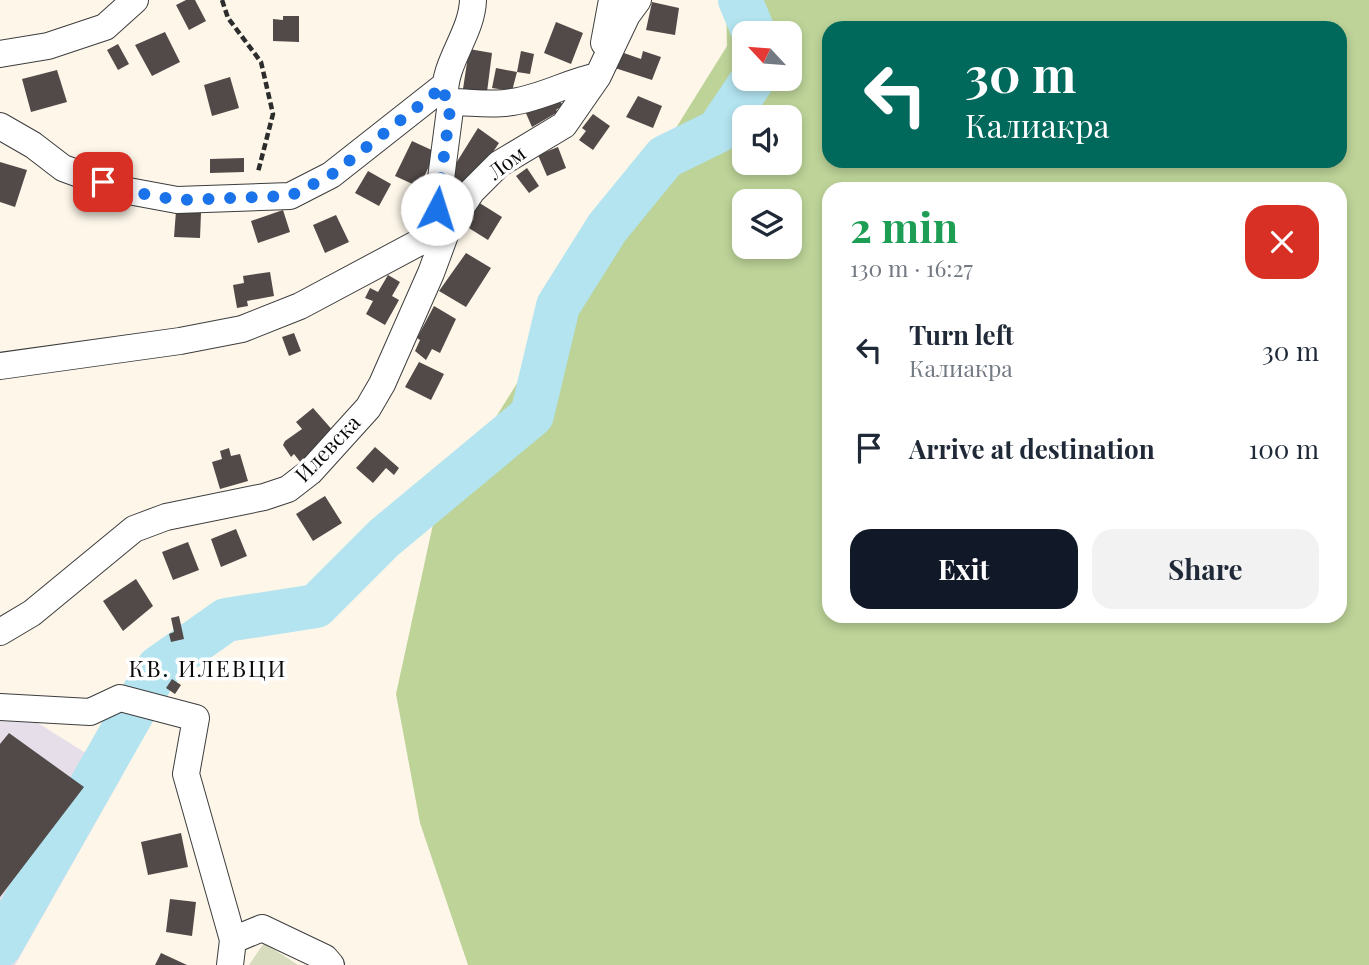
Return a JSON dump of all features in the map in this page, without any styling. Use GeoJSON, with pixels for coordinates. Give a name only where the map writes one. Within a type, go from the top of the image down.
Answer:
{"type":"FeatureCollection","features":[{"type":"Feature","properties":{"kind":"street"},"geometry":{"type":"LineString","coordinates":[[0,54],[48,46],[105,27],[135,0]]}},
{"type":"Feature","properties":{"kind":"street"},"geometry":{"type":"LineString","coordinates":[[448,227],[437,209],[448,94],[468,27],[473,0]]}},
{"type":"Feature","properties":{"kind":"street"},"geometry":{"type":"LineString","coordinates":[[0,126],[33,145],[63,168],[123,190],[177,200],[290,196],[331,175],[448,94],[511,103],[598,76],[612,0]]}},
{"type":"Feature","properties":{"kind":"street","name":"Лом"},"geometry":{"type":"LineString","coordinates":[[0,366],[180,341],[242,329],[300,306],[448,227],[472,191],[499,164],[564,125],[598,76],[627,15],[638,0]]}},
{"type":"Feature","properties":{"kind":"street","name":"Илевска"},"geometry":{"type":"LineString","coordinates":[[0,632],[32,613],[134,530],[166,517],[264,497],[288,489],[310,472],[368,408],[382,384],[448,227]]}},
{"type":"Feature","properties":{"kind":"street"},"geometry":{"type":"LineString","coordinates":[[0,707],[90,712],[120,698],[195,718],[186,774],[232,952],[262,928],[325,958],[331,965]]}},
{"type":"Feature","properties":{"kind":"path"},"geometry":{"type":"LineString","coordinates":[[222,0],[228,18],[261,62],[273,114],[258,172],[242,199]]}},
{"type":"Feature","properties":{"kind":"shaded area"},"geometry":{"type":"Polygon","coordinates":[[[0,699],[122,776],[15,965],[0,965],[0,699]]]}},
{"type":"Feature","properties":{"kind":"green space"},"geometry":{"type":"Polygon","coordinates":[[[726,0],[1369,0],[1369,965],[468,965],[420,823],[396,694],[435,515],[727,46],[726,0]]]}},
{"type":"Feature","properties":{"kind":"green space"},"geometry":{"type":"Polygon","coordinates":[[[264,943],[298,965],[249,965],[264,943]]]}},
{"type":"Feature","properties":{"kind":"building"},"geometry":{"type":"Polygon","coordinates":[[[186,0],[195,0],[206,21],[189,30],[176,5],[186,0]]]}},
{"type":"Feature","properties":{"kind":"building"},"geometry":{"type":"Polygon","coordinates":[[[652,2],[679,8],[675,35],[646,30],[652,2]]]}},
{"type":"Feature","properties":{"kind":"building"},"geometry":{"type":"Polygon","coordinates":[[[283,16],[299,16],[299,42],[273,41],[273,19],[283,20],[283,16]]]}},
{"type":"Feature","properties":{"kind":"building"},"geometry":{"type":"Polygon","coordinates":[[[556,22],[583,33],[571,64],[544,53],[556,22]]]}},
{"type":"Feature","properties":{"kind":"building"},"geometry":{"type":"Polygon","coordinates":[[[165,32],[180,62],[152,76],[135,45],[165,32]]]}},
{"type":"Feature","properties":{"kind":"building"},"geometry":{"type":"Polygon","coordinates":[[[118,44],[129,64],[118,70],[107,50],[118,44]]]}},
{"type":"Feature","properties":{"kind":"building"},"geometry":{"type":"Polygon","coordinates":[[[469,49],[492,53],[487,92],[463,89],[469,49]]]}},
{"type":"Feature","properties":{"kind":"building"},"geometry":{"type":"Polygon","coordinates":[[[521,51],[534,54],[530,74],[517,72],[521,51]]]}},
{"type":"Feature","properties":{"kind":"building"},"geometry":{"type":"Polygon","coordinates":[[[643,51],[661,57],[652,80],[615,68],[621,52],[641,59],[643,51]]]}},
{"type":"Feature","properties":{"kind":"building"},"geometry":{"type":"Polygon","coordinates":[[[496,68],[517,72],[512,91],[492,88],[496,68]]]}},
{"type":"Feature","properties":{"kind":"building"},"geometry":{"type":"Polygon","coordinates":[[[57,70],[67,102],[31,112],[22,79],[57,70]]]}},
{"type":"Feature","properties":{"kind":"building"},"geometry":{"type":"Polygon","coordinates":[[[230,77],[239,108],[212,116],[204,85],[230,77]]]}},
{"type":"Feature","properties":{"kind":"building"},"geometry":{"type":"Polygon","coordinates":[[[638,96],[662,106],[653,128],[626,117],[638,96]]]}},
{"type":"Feature","properties":{"kind":"building"},"geometry":{"type":"Polygon","coordinates":[[[558,99],[563,105],[556,110],[558,112],[532,127],[525,111],[558,99]]]}},
{"type":"Feature","properties":{"kind":"building"},"geometry":{"type":"Polygon","coordinates":[[[593,114],[610,126],[593,150],[579,140],[586,131],[582,128],[593,114]]]}},
{"type":"Feature","properties":{"kind":"building"},"geometry":{"type":"Polygon","coordinates":[[[478,128],[499,143],[468,189],[448,176],[478,128]]]}},
{"type":"Feature","properties":{"kind":"building"},"geometry":{"type":"Polygon","coordinates":[[[412,141],[436,152],[419,187],[395,176],[412,141]]]}},
{"type":"Feature","properties":{"kind":"building"},"geometry":{"type":"Polygon","coordinates":[[[558,147],[566,168],[547,176],[538,155],[558,147]]]}},
{"type":"Feature","properties":{"kind":"building"},"geometry":{"type":"Polygon","coordinates":[[[244,158],[244,172],[210,173],[210,159],[244,158]]]}},
{"type":"Feature","properties":{"kind":"building"},"geometry":{"type":"Polygon","coordinates":[[[0,162],[27,170],[15,207],[0,202],[0,162]]]}},
{"type":"Feature","properties":{"kind":"building"},"geometry":{"type":"Polygon","coordinates":[[[527,168],[539,186],[529,193],[516,176],[527,168]]]}},
{"type":"Feature","properties":{"kind":"building"},"geometry":{"type":"Polygon","coordinates":[[[368,171],[391,184],[379,206],[355,193],[368,171]]]}},
{"type":"Feature","properties":{"kind":"building"},"geometry":{"type":"Polygon","coordinates":[[[478,202],[502,217],[488,240],[464,225],[478,202]]]}},
{"type":"Feature","properties":{"kind":"building"},"geometry":{"type":"Polygon","coordinates":[[[283,210],[290,232],[258,243],[251,221],[283,210]]]}},
{"type":"Feature","properties":{"kind":"building"},"geometry":{"type":"Polygon","coordinates":[[[176,211],[201,213],[200,238],[174,237],[176,211]]]}},
{"type":"Feature","properties":{"kind":"building"},"geometry":{"type":"Polygon","coordinates":[[[336,215],[349,242],[325,253],[313,225],[336,215]]]}},
{"type":"Feature","properties":{"kind":"building"},"geometry":{"type":"Polygon","coordinates":[[[466,253],[491,268],[466,307],[439,291],[466,253]]]}},
{"type":"Feature","properties":{"kind":"building"},"geometry":{"type":"Polygon","coordinates":[[[270,272],[274,296],[247,301],[248,306],[237,308],[233,285],[244,283],[243,276],[270,272]]]}},
{"type":"Feature","properties":{"kind":"building"},"geometry":{"type":"Polygon","coordinates":[[[388,275],[400,282],[392,296],[399,300],[385,325],[366,314],[373,301],[365,298],[370,288],[378,292],[388,275]]]}},
{"type":"Feature","properties":{"kind":"building"},"geometry":{"type":"Polygon","coordinates":[[[434,306],[456,319],[440,353],[432,349],[426,360],[415,351],[420,340],[417,338],[434,306]]]}},
{"type":"Feature","properties":{"kind":"building"},"geometry":{"type":"Polygon","coordinates":[[[294,333],[301,351],[289,356],[282,337],[294,333]]]}},
{"type":"Feature","properties":{"kind":"building"},"geometry":{"type":"Polygon","coordinates":[[[419,362],[444,374],[431,400],[405,387],[419,362]]]}},
{"type":"Feature","properties":{"kind":"building"},"geometry":{"type":"Polygon","coordinates":[[[313,408],[335,433],[301,463],[294,454],[291,457],[283,445],[302,429],[296,422],[313,408]]]}},
{"type":"Feature","properties":{"kind":"building"},"geometry":{"type":"Polygon","coordinates":[[[375,447],[399,468],[394,475],[386,468],[373,483],[356,468],[375,447]]]}},
{"type":"Feature","properties":{"kind":"building"},"geometry":{"type":"Polygon","coordinates":[[[229,448],[231,456],[240,454],[248,481],[220,489],[212,462],[222,459],[220,451],[229,448]]]}},
{"type":"Feature","properties":{"kind":"building"},"geometry":{"type":"Polygon","coordinates":[[[325,496],[342,523],[313,541],[296,514],[325,496]]]}},
{"type":"Feature","properties":{"kind":"building"},"geometry":{"type":"Polygon","coordinates":[[[236,529],[247,556],[221,567],[211,539],[236,529]]]}},
{"type":"Feature","properties":{"kind":"building"},"geometry":{"type":"Polygon","coordinates":[[[188,542],[199,570],[173,580],[162,552],[188,542]]]}},
{"type":"Feature","properties":{"kind":"building"},"geometry":{"type":"Polygon","coordinates":[[[136,579],[153,606],[123,631],[103,601],[136,579]]]}},
{"type":"Feature","properties":{"kind":"building"},"geometry":{"type":"Polygon","coordinates":[[[179,616],[184,639],[171,642],[169,634],[174,632],[171,618],[179,616]]]}},
{"type":"Feature","properties":{"kind":"building"},"geometry":{"type":"Polygon","coordinates":[[[172,679],[181,685],[175,694],[166,688],[172,679]]]}},
{"type":"Feature","properties":{"kind":"building"},"geometry":{"type":"Polygon","coordinates":[[[9,733],[84,787],[0,897],[0,744],[9,733]]]}},
{"type":"Feature","properties":{"kind":"building"},"geometry":{"type":"Polygon","coordinates":[[[181,833],[188,867],[148,875],[141,842],[181,833]]]}},
{"type":"Feature","properties":{"kind":"building"},"geometry":{"type":"Polygon","coordinates":[[[170,899],[196,902],[192,936],[166,932],[170,899]]]}},
{"type":"Feature","properties":{"kind":"building"},"geometry":{"type":"Polygon","coordinates":[[[161,953],[187,965],[155,965],[161,953]]]}},
{"type":"Feature","properties":{"kind":"waterway"},"geometry":{"type":"LineString","coordinates":[[740,0],[749,21]]}},
{"type":"Feature","properties":{"kind":"waterway"},"geometry":{"type":"LineString","coordinates":[[0,946],[158,668],[226,620],[316,606],[384,538],[532,415],[558,306],[607,228],[665,157],[718,131],[745,91]]}},
{"type":"Feature","properties":{"kind":"district","name":"КВ. ИЛЕВЦИ"},"geometry":{"type":"Point","coordinates":[208,669]}},
{"type":"Feature","properties":{"kind":"route"},"geometry":{"type":"LineString","coordinates":[[103,182],[123,190],[177,200],[290,196],[331,175],[444,86],[445,97],[451,102],[437,209]]}}]}
